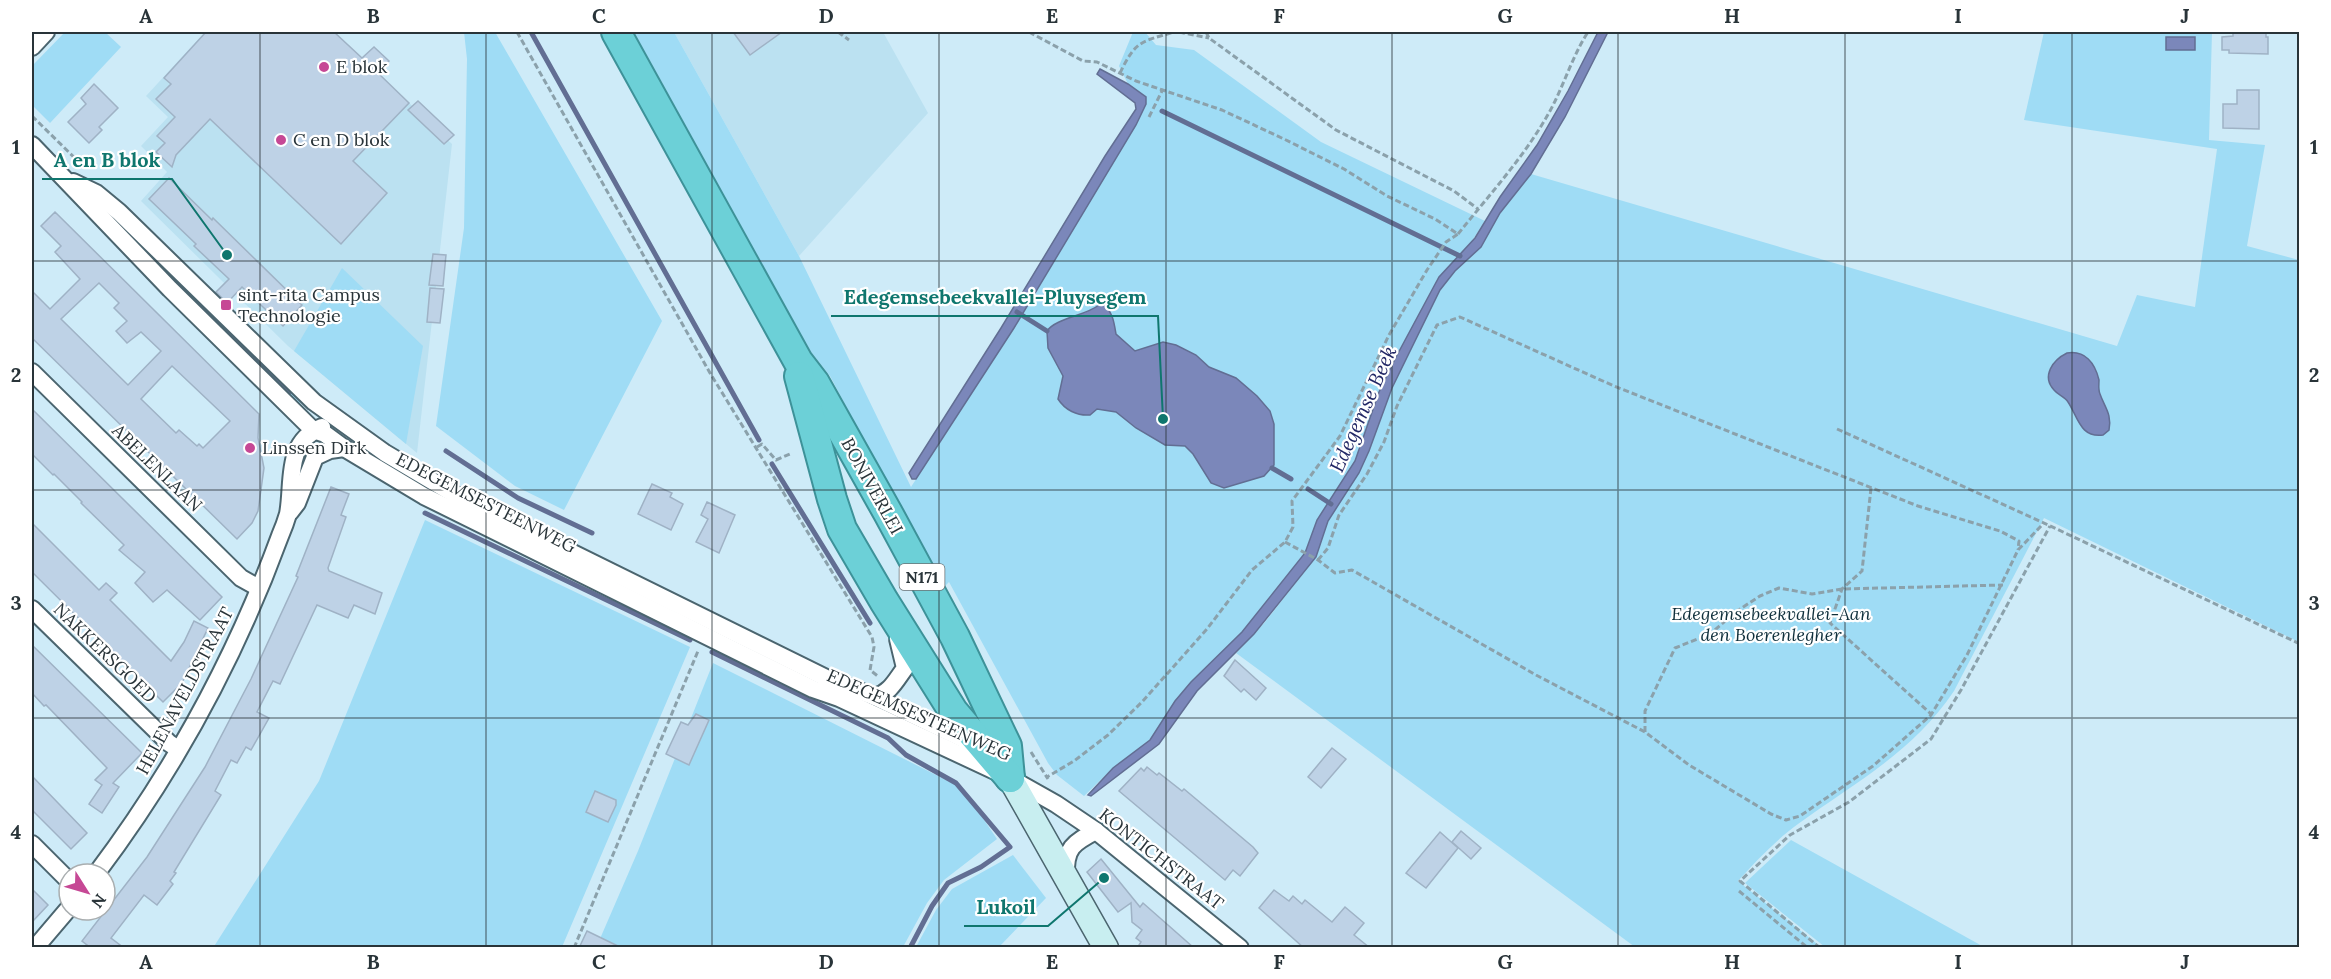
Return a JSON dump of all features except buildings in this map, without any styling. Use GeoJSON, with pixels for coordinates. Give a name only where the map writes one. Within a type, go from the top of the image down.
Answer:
{"type":"FeatureCollection","features":[{"type":"Feature","properties":{"kind":"highway","name":"BONIVERLEI"},"geometry":{"type":"LineString","coordinates":[[616,32],[798,360],[815,383],[888,513],[955,637],[1007,746],[1010,778]]}},
{"type":"Feature","properties":{"kind":"highway","name":"BONIVERLEI"},"geometry":{"type":"LineString","coordinates":[[798,360],[799,378],[842,529],[884,601],[954,711],[1010,778]]}},
{"type":"Feature","properties":{"kind":"main road","name":"BONIVERLEI"},"geometry":{"type":"LineString","coordinates":[[1010,778],[1106,948]]}},
{"type":"Feature","properties":{"kind":"street"},"geometry":{"type":"LineString","coordinates":[[32,47],[46,32]]}},
{"type":"Feature","properties":{"kind":"street","name":"EDEGEMSESTEENWEG"},"geometry":{"type":"LineString","coordinates":[[32,145],[170,289],[313,430],[325,434],[344,448],[459,497],[828,679],[875,697],[963,739],[1010,778]]}},
{"type":"Feature","properties":{"kind":"street","name":"EDEGEMSESTEENWEG"},"geometry":{"type":"LineString","coordinates":[[64,178],[96,193],[119,212],[314,402],[404,475],[424,496],[813,689],[839,698],[1010,778]]}},
{"type":"Feature","properties":{"kind":"street","name":"ABELENLAAN"},"geometry":{"type":"LineString","coordinates":[[32,372],[241,578],[259,588]]}},
{"type":"Feature","properties":{"kind":"street","name":"EDEGEMSESTEENWEG"},"geometry":{"type":"LineString","coordinates":[[313,430],[325,425],[338,426],[352,431]]}},
{"type":"Feature","properties":{"kind":"street","name":"HELENAVELDSTRAAT"},"geometry":{"type":"LineString","coordinates":[[288,515],[290,477],[296,451],[313,430]]}},
{"type":"Feature","properties":{"kind":"street","name":"HELENAVELDSTRAAT"},"geometry":{"type":"LineString","coordinates":[[105,862],[129,831],[221,673],[259,588],[288,515],[297,503],[315,457],[330,450],[344,448]]}},
{"type":"Feature","properties":{"kind":"street","name":"BONIVERLEI"},"geometry":{"type":"LineString","coordinates":[[884,601],[903,653],[904,668],[892,686]]}},
{"type":"Feature","properties":{"kind":"street","name":"NAKKERSGOED"},"geometry":{"type":"LineString","coordinates":[[32,609],[167,741],[178,749]]}},
{"type":"Feature","properties":{"kind":"street"},"geometry":{"type":"LineString","coordinates":[[875,697],[883,695],[892,686]]}},
{"type":"Feature","properties":{"kind":"street","name":"KONTICHSTRAAT"},"geometry":{"type":"LineString","coordinates":[[1007,746],[1024,772],[1056,804]]}},
{"type":"Feature","properties":{"kind":"street","name":"KONTICHSTRAAT"},"geometry":{"type":"LineString","coordinates":[[1010,778],[1056,804],[1096,831],[1240,948]]}},
{"type":"Feature","properties":{"kind":"street"},"geometry":{"type":"LineString","coordinates":[[1066,878],[1065,858],[1072,846],[1096,831]]}},
{"type":"Feature","properties":{"kind":"street"},"geometry":{"type":"LineString","coordinates":[[32,844],[57,869]]}},
{"type":"Feature","properties":{"kind":"street"},"geometry":{"type":"LineString","coordinates":[[35,948],[57,922]]}},
{"type":"Feature","properties":{"kind":"path"},"geometry":{"type":"LineString","coordinates":[[517,32],[710,373],[872,638],[874,647],[870,670],[892,686]]}},
{"type":"Feature","properties":{"kind":"path"},"geometry":{"type":"LineString","coordinates":[[838,32],[849,40]]}},
{"type":"Feature","properties":{"kind":"path"},"geometry":{"type":"LineString","coordinates":[[1029,32],[1083,61],[1096,62],[1120,74],[1222,110],[1286,140],[1344,169],[1458,234]]}},
{"type":"Feature","properties":{"kind":"path"},"geometry":{"type":"LineString","coordinates":[[1120,74],[1127,58],[1139,43],[1174,32]]}},
{"type":"Feature","properties":{"kind":"path"},"geometry":{"type":"LineString","coordinates":[[1179,32],[1209,38],[1336,130],[1454,191],[1478,209]]}},
{"type":"Feature","properties":{"kind":"path"},"geometry":{"type":"LineString","coordinates":[[1206,32],[1209,38]]}},
{"type":"Feature","properties":{"kind":"path"},"geometry":{"type":"LineString","coordinates":[[1047,777],[1074,761],[1108,735],[1142,702],[1207,629],[1252,570],[1285,542],[1293,527],[1292,501],[1340,436],[1389,335],[1427,270],[1446,242],[1458,234],[1507,175],[1550,111],[1579,46],[1588,32]]}},
{"type":"Feature","properties":{"kind":"path"},"geometry":{"type":"LineString","coordinates":[[1149,117],[1163,89]]}},
{"type":"Feature","properties":{"kind":"path"},"geometry":{"type":"LineString","coordinates":[[1285,542],[1335,573],[1352,570],[1536,675],[1645,732],[1689,765],[1771,814],[1786,820],[1800,816],[1873,766],[1931,715],[1953,679],[2003,585],[2018,550],[2019,541],[2000,531],[1918,506],[1614,386],[1460,317],[1437,325],[1402,395],[1384,442],[1355,494],[1339,515],[1328,548],[1316,560]]}},
{"type":"Feature","properties":{"kind":"path"},"geometry":{"type":"LineString","coordinates":[[1837,429],[2044,523],[2300,644]]}},
{"type":"Feature","properties":{"kind":"path"},"geometry":{"type":"LineString","coordinates":[[757,447],[762,444],[776,460],[790,454]]}},
{"type":"Feature","properties":{"kind":"path"},"geometry":{"type":"LineString","coordinates":[[1871,488],[1862,571],[1842,589],[1830,623],[1931,715]]}},
{"type":"Feature","properties":{"kind":"path"},"geometry":{"type":"LineString","coordinates":[[2018,550],[2044,523]]}},
{"type":"Feature","properties":{"kind":"path"},"geometry":{"type":"LineString","coordinates":[[1820,948],[1740,881],[1790,835],[1849,802],[1931,740],[1961,690],[2050,526]]}},
{"type":"Feature","properties":{"kind":"path"},"geometry":{"type":"LineString","coordinates":[[1645,732],[1645,711],[1675,648],[1710,634],[1737,611],[1760,596],[1779,588],[1812,594],[1842,589],[2003,585]]}},
{"type":"Feature","properties":{"kind":"path"},"geometry":{"type":"LineString","coordinates":[[574,948],[705,635]]}},
{"type":"Feature","properties":{"kind":"path"},"geometry":{"type":"LineString","coordinates":[[1800,816],[1806,824]]}},
{"type":"Feature","properties":{"kind":"path"},"geometry":{"type":"LineString","coordinates":[[1739,891],[1808,948]]}},
{"type":"Feature","properties":{"kind":"shaded area"},"geometry":{"type":"Polygon","coordinates":[[[205,32],[335,32],[452,144],[417,453],[288,346],[141,201],[167,172],[141,146],[168,117],[146,96],[205,32]]]}},
{"type":"Feature","properties":{"kind":"shaded area"},"geometry":{"type":"Polygon","coordinates":[[[674,32],[883,32],[928,113],[799,256],[674,32]]]}},
{"type":"Feature","properties":{"kind":"shaded area"},"geometry":{"type":"Polygon","coordinates":[[[1598,32],[1608,32],[1565,117],[1531,174],[1500,213],[1481,247],[1455,271],[1440,290],[1392,388],[1359,473],[1328,521],[1316,557],[1254,634],[1197,691],[1159,744],[1091,796],[1088,795],[1113,768],[1150,740],[1175,701],[1242,632],[1305,553],[1317,520],[1355,461],[1379,392],[1439,277],[1475,238],[1500,197],[1537,145],[1598,32]]]}},
{"type":"Feature","properties":{"kind":"shaded area"},"geometry":{"type":"Polygon","coordinates":[[[2166,37],[2195,37],[2195,50],[2166,50],[2166,37]]]}},
{"type":"Feature","properties":{"kind":"shaded area"},"geometry":{"type":"Polygon","coordinates":[[[1100,69],[1146,97],[1146,104],[1136,125],[1014,328],[916,479],[912,479],[909,473],[1136,109],[1135,103],[1097,74],[1100,69]]]}},
{"type":"Feature","properties":{"kind":"shaded area"},"geometry":{"type":"Polygon","coordinates":[[[1099,305],[1105,305],[1108,308],[1113,318],[1116,334],[1135,351],[1163,342],[1176,345],[1196,355],[1209,367],[1236,378],[1257,396],[1270,411],[1274,424],[1274,465],[1264,476],[1224,488],[1211,483],[1193,454],[1185,446],[1165,445],[1136,428],[1116,412],[1097,409],[1090,415],[1085,415],[1064,406],[1058,399],[1063,376],[1048,348],[1047,331],[1057,323],[1099,305]]]}},
{"type":"Feature","properties":{"kind":"shaded area"},"geometry":{"type":"Polygon","coordinates":[[[2067,353],[2084,356],[2095,368],[2099,380],[2099,392],[2110,420],[2109,430],[2103,435],[2095,435],[2084,430],[2067,400],[2050,385],[2050,369],[2067,353]]]}},
{"type":"Feature","properties":{"kind":"green space"},"geometry":{"type":"Polygon","coordinates":[[[65,32],[105,32],[121,47],[50,123],[32,105],[32,66],[65,32]]]}},
{"type":"Feature","properties":{"kind":"green space"},"geometry":{"type":"Polygon","coordinates":[[[464,32],[495,32],[662,321],[564,510],[515,486],[436,426],[464,228],[467,59],[464,32]]]}},
{"type":"Feature","properties":{"kind":"green space"},"geometry":{"type":"Polygon","coordinates":[[[634,32],[674,32],[799,256],[911,487],[1014,328],[1136,125],[1146,104],[1146,97],[1128,84],[1119,66],[1133,32],[1145,32],[1156,45],[1194,50],[1321,142],[1485,221],[1466,250],[1439,277],[1379,392],[1355,461],[1317,520],[1305,553],[1242,632],[1175,701],[1150,740],[1113,768],[1084,796],[1057,775],[1048,763],[949,582],[942,589],[830,376],[811,352],[634,32]]]}},
{"type":"Feature","properties":{"kind":"green space","name":"Edegemsebeekvallei-Aan den Boerenlegher"},"geometry":{"type":"Polygon","coordinates":[[[2044,32],[2212,32],[2209,140],[2265,145],[2247,246],[2299,260],[2299,642],[2044,518],[1954,691],[1938,713],[1902,749],[1882,765],[1782,836],[1738,881],[1821,947],[1635,947],[1236,653],[1265,622],[1316,557],[1328,521],[1359,473],[1392,388],[1440,290],[1455,271],[1481,247],[1500,213],[1531,174],[2117,346],[2137,295],[2195,307],[2217,149],[2024,120],[2044,32]]]}},
{"type":"Feature","properties":{"kind":"green space"},"geometry":{"type":"Polygon","coordinates":[[[342,268],[423,346],[406,444],[294,351],[342,268]]]}},
{"type":"Feature","properties":{"kind":"green space"},"geometry":{"type":"Polygon","coordinates":[[[184,282],[303,400],[297,406],[177,289],[184,282]]]}},
{"type":"Feature","properties":{"kind":"green space"},"geometry":{"type":"Polygon","coordinates":[[[425,520],[690,647],[562,947],[213,948],[319,781],[425,520]]]}},
{"type":"Feature","properties":{"kind":"green space"},"geometry":{"type":"Polygon","coordinates":[[[713,663],[954,784],[974,805],[997,839],[944,880],[927,903],[903,947],[596,948],[638,851],[713,663]]]}},
{"type":"Feature","properties":{"kind":"green space"},"geometry":{"type":"Polygon","coordinates":[[[1791,840],[1984,947],[1825,947],[1745,883],[1791,840]]]}},
{"type":"Feature","properties":{"kind":"green space"},"geometry":{"type":"Polygon","coordinates":[[[1013,855],[1046,898],[999,947],[916,947],[936,910],[952,889],[1013,855]]]}},
{"type":"Feature","properties":{"kind":"waterway"},"geometry":{"type":"LineString","coordinates":[[531,32],[759,440]]}},
{"type":"Feature","properties":{"kind":"waterway"},"geometry":{"type":"LineString","coordinates":[[1162,111],[1460,256]]}},
{"type":"Feature","properties":{"kind":"waterway"},"geometry":{"type":"LineString","coordinates":[[129,234],[289,392]]}},
{"type":"Feature","properties":{"kind":"waterway"},"geometry":{"type":"LineString","coordinates":[[1017,312],[1047,331]]}},
{"type":"Feature","properties":{"kind":"waterway"},"geometry":{"type":"LineString","coordinates":[[446,451],[518,498],[592,533]]}},
{"type":"Feature","properties":{"kind":"waterway"},"geometry":{"type":"LineString","coordinates":[[772,464],[870,623]]}},
{"type":"Feature","properties":{"kind":"waterway"},"geometry":{"type":"LineString","coordinates":[[1272,468],[1291,479]]}},
{"type":"Feature","properties":{"kind":"waterway"},"geometry":{"type":"LineString","coordinates":[[1308,489],[1331,504]]}},
{"type":"Feature","properties":{"kind":"waterway"},"geometry":{"type":"LineString","coordinates":[[425,513],[690,640]]}},
{"type":"Feature","properties":{"kind":"waterway"},"geometry":{"type":"LineString","coordinates":[[712,652],[888,738],[906,755],[956,783],[1010,847],[981,867],[948,883],[932,906],[910,948]]}},
{"type":"Feature","properties":{"kind":"place","name":"E blok"},"geometry":{"type":"Point","coordinates":[324,67]}},
{"type":"Feature","properties":{"kind":"place","name":"C en D blok"},"geometry":{"type":"Point","coordinates":[281,140]}},
{"type":"Feature","properties":{"kind":"place","name":"A en B blok"},"geometry":{"type":"Point","coordinates":[227,255]}},
{"type":"Feature","properties":{"kind":"place","name":"sint-rita Campus Technologie"},"geometry":{"type":"Point","coordinates":[226,305]}},
{"type":"Feature","properties":{"kind":"place","name":"Edegemsebeekvallei-Pluysegem"},"geometry":{"type":"Point","coordinates":[1163,419]}},
{"type":"Feature","properties":{"kind":"place","name":"Linssen Dirk"},"geometry":{"type":"Point","coordinates":[250,448]}},
{"type":"Feature","properties":{"kind":"place","name":"Lukoil"},"geometry":{"type":"Point","coordinates":[1104,878]}},
{"type":"Feature","properties":{"kind":"water label","name":"Edegemse Beek"},"geometry":{"type":"Point","coordinates":[1363,409]}}]}
